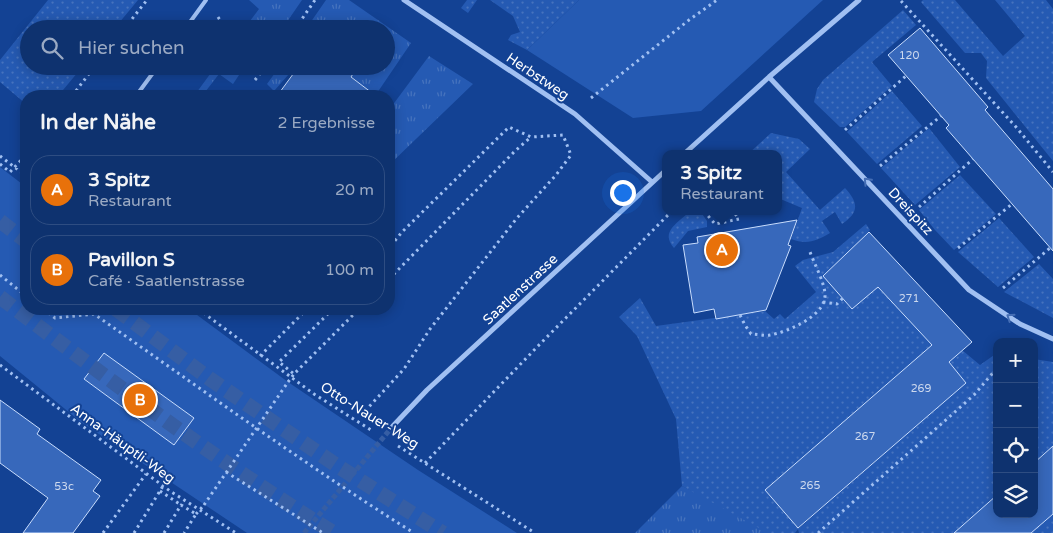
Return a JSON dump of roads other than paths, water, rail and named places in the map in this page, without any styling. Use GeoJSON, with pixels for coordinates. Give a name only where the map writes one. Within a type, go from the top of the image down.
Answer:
{"type":"FeatureCollection","features":[{"type":"Feature","properties":{"kind":"street","name":"Herbstweg"},"geometry":{"type":"LineString","coordinates":[[404,0],[574,114],[652,182]]}},
{"type":"Feature","properties":{"kind":"street"},"geometry":{"type":"LineString","coordinates":[[688,150],[769,77],[859,0]]}},
{"type":"Feature","properties":{"kind":"street","name":"Dreispitz"},"geometry":{"type":"LineString","coordinates":[[769,77],[969,290],[1020,324],[1053,339]]}},
{"type":"Feature","properties":{"kind":"street","name":"Saatlenstrasse"},"geometry":{"type":"LineString","coordinates":[[392,427],[427,390],[662,173]]}},
{"type":"Feature","properties":{"kind":"lane"},"geometry":{"type":"LineString","coordinates":[[192,20],[206,0]]}},
{"type":"Feature","properties":{"kind":"lane"},"geometry":{"type":"LineString","coordinates":[[140,90],[151,75]]}},
{"type":"Feature","properties":{"kind":"tunnel"},"geometry":{"type":"LineString","coordinates":[[0,221],[20,236]]}},
{"type":"Feature","properties":{"kind":"tunnel"},"geometry":{"type":"LineString","coordinates":[[0,297],[20,312]]}},
{"type":"Feature","properties":{"kind":"tunnel"},"geometry":{"type":"LineString","coordinates":[[24,315],[206,449],[334,533]]}},
{"type":"Feature","properties":{"kind":"tunnel"},"geometry":{"type":"LineString","coordinates":[[124,315],[210,379],[339,467],[443,533]]}},
{"type":"Feature","properties":{"kind":"tunnel"},"geometry":{"type":"LineString","coordinates":[[304,533],[392,427]]}},
{"type":"Feature","properties":{"kind":"place","name":"3 Spitz"},"geometry":{"type":"Point","coordinates":[722,250]}},
{"type":"Feature","properties":{"kind":"place","name":"Pavillon S"},"geometry":{"type":"Point","coordinates":[140,400]}}]}
